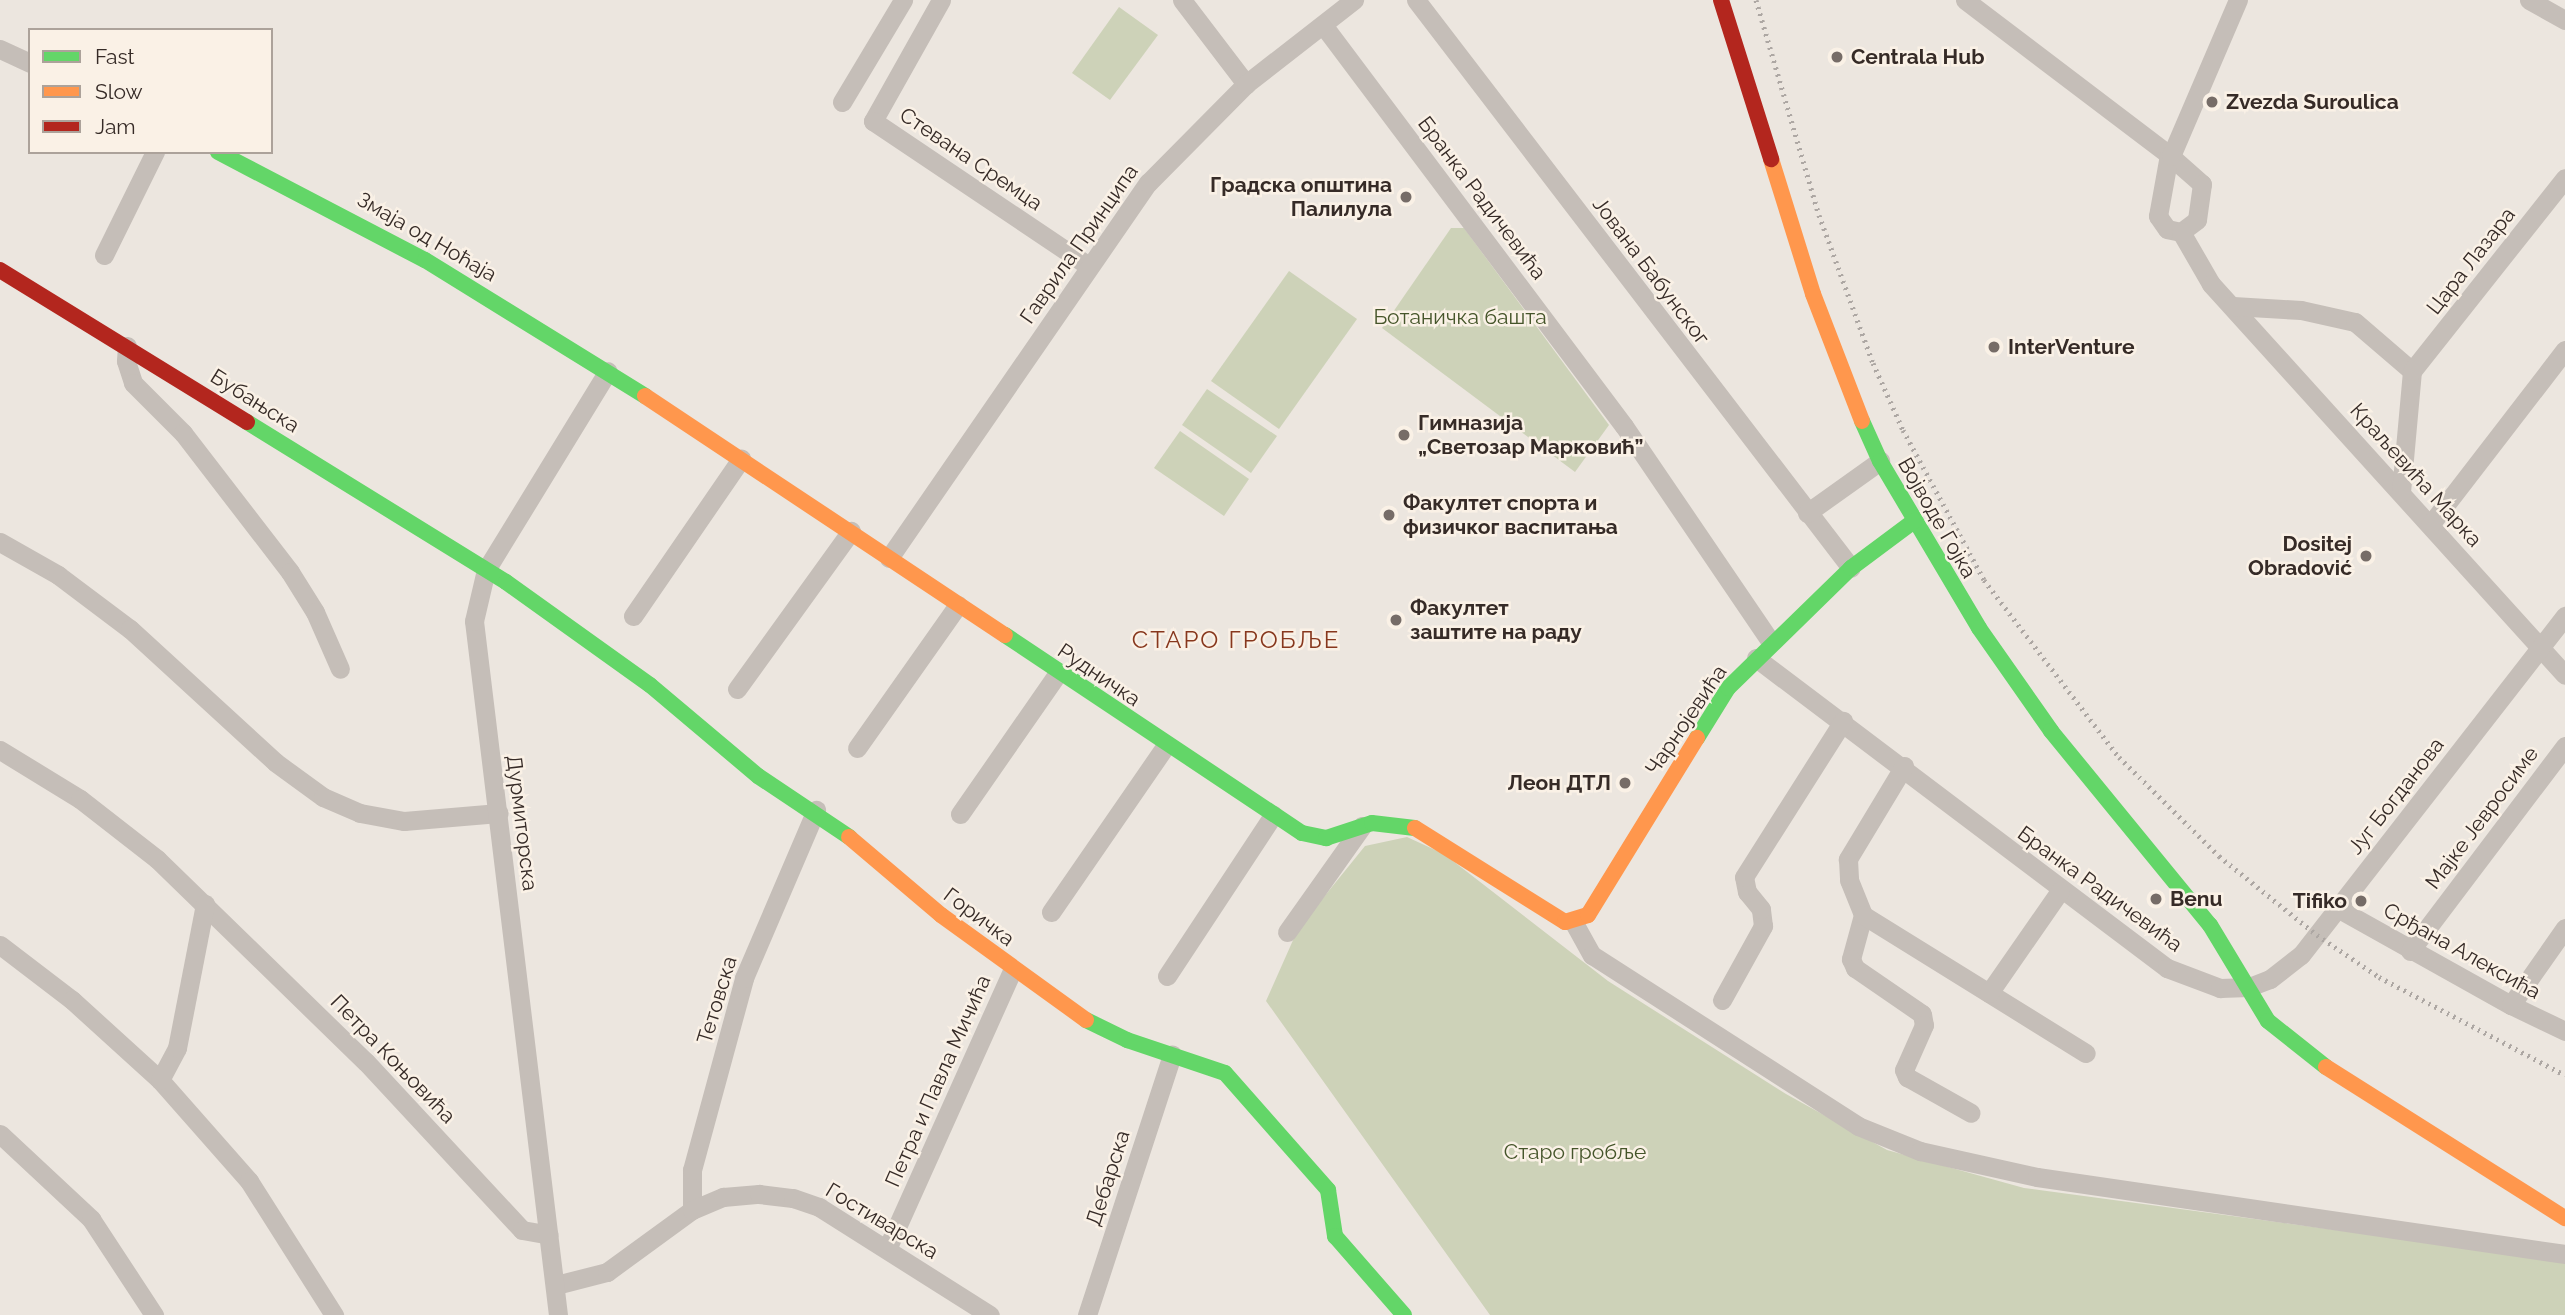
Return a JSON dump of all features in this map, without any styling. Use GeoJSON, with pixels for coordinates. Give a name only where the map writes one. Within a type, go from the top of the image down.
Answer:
{"type":"FeatureCollection","features":[{"type":"Feature","properties":{"kind":"street"},"geometry":{"type":"LineString","coordinates":[[842,102],[903,0]]}},
{"type":"Feature","properties":{"kind":"street","name":"Стевана Сремца"},"geometry":{"type":"LineString","coordinates":[[941,0],[873,121],[1089,266]]}},
{"type":"Feature","properties":{"kind":"street"},"geometry":{"type":"LineString","coordinates":[[1182,0],[1246,84]]}},
{"type":"Feature","properties":{"kind":"street","name":"Гаврила Принципа"},"geometry":{"type":"LineString","coordinates":[[889,558],[1089,266],[1156,174],[1246,84],[1354,0]]}},
{"type":"Feature","properties":{"kind":"street","name":"Јована Бабунског"},"geometry":{"type":"LineString","coordinates":[[1416,0],[1851,568]]}},
{"type":"Feature","properties":{"kind":"street","name":"Војводе Гојка"},"geometry":{"type":"LineString","coordinates":[[1721,0],[1821,318],[1880,461],[1979,628],[2051,731],[2210,925],[2249,987]]}},
{"type":"Feature","properties":{"kind":"street"},"geometry":{"type":"LineString","coordinates":[[1965,0],[2170,155],[2202,184],[2197,220],[2181,232]]}},
{"type":"Feature","properties":{"kind":"street","name":"Краљевића Марка"},"geometry":{"type":"LineString","coordinates":[[2238,0],[2170,155],[2158,216],[2167,229],[2181,232],[2211,284],[2565,675]]}},
{"type":"Feature","properties":{"kind":"street"},"geometry":{"type":"LineString","coordinates":[[2529,0],[2565,20]]}},
{"type":"Feature","properties":{"kind":"street","name":"Бранка Радичевића"},"geometry":{"type":"LineString","coordinates":[[1323,25],[1624,426],[1770,642]]}},
{"type":"Feature","properties":{"kind":"street"},"geometry":{"type":"LineString","coordinates":[[0,49],[28,62]]}},
{"type":"Feature","properties":{"kind":"street"},"geometry":{"type":"LineString","coordinates":[[104,255],[154,154]]}},
{"type":"Feature","properties":{"kind":"street","name":"Змаја од Ноћаја"},"geometry":{"type":"LineString","coordinates":[[222,154],[425,260],[608,371]]}},
{"type":"Feature","properties":{"kind":"street","name":"Цара Лазара"},"geometry":{"type":"LineString","coordinates":[[2412,372],[2565,178]]}},
{"type":"Feature","properties":{"kind":"street","name":"Бубањска"},"geometry":{"type":"LineString","coordinates":[[0,270],[52,306],[127,346],[486,570]]}},
{"type":"Feature","properties":{"kind":"street"},"geometry":{"type":"LineString","coordinates":[[2233,306],[2301,310],[2355,322],[2412,372],[2401,493]]}},
{"type":"Feature","properties":{"kind":"street"},"geometry":{"type":"LineString","coordinates":[[127,346],[126,361],[133,383],[183,433],[290,572],[315,612],[340,669]]}},
{"type":"Feature","properties":{"kind":"street"},"geometry":{"type":"LineString","coordinates":[[2430,525],[2565,350]]}},
{"type":"Feature","properties":{"kind":"street","name":"Рудничка"},"geometry":{"type":"LineString","coordinates":[[608,371],[1273,815],[1318,839],[1384,822],[1419,829],[1558,918],[1581,919]]}},
{"type":"Feature","properties":{"kind":"street","name":"Дурмиторска"},"geometry":{"type":"LineString","coordinates":[[558,1315],[499,813],[474,642],[477,599],[486,570],[608,371]]}},
{"type":"Feature","properties":{"kind":"street"},"geometry":{"type":"LineString","coordinates":[[633,616],[741,459]]}},
{"type":"Feature","properties":{"kind":"street"},"geometry":{"type":"LineString","coordinates":[[1807,513],[1880,461]]}},
{"type":"Feature","properties":{"kind":"street","name":"Чарнојевића"},"geometry":{"type":"LineString","coordinates":[[1581,919],[1728,688],[1770,642],[1851,568],[1914,521]]}},
{"type":"Feature","properties":{"kind":"street"},"geometry":{"type":"LineString","coordinates":[[737,689],[851,531]]}},
{"type":"Feature","properties":{"kind":"street"},"geometry":{"type":"LineString","coordinates":[[0,542],[58,575],[119,621],[275,762],[323,797],[360,813],[404,821],[499,813]]}},
{"type":"Feature","properties":{"kind":"street","name":"Горичка"},"geometry":{"type":"LineString","coordinates":[[486,570],[650,685],[758,776],[816,810],[941,915],[999,954],[1012,971],[1104,1030],[1214,1067],[1229,1077],[1328,1190],[1335,1236],[1404,1315]]}},
{"type":"Feature","properties":{"kind":"street"},"geometry":{"type":"LineString","coordinates":[[857,748],[958,605]]}},
{"type":"Feature","properties":{"kind":"street","name":"Југ Богданова"},"geometry":{"type":"LineString","coordinates":[[2249,987],[2287,968],[2339,909],[2565,616]]}},
{"type":"Feature","properties":{"kind":"street","name":"Бранка Радичевића"},"geometry":{"type":"LineString","coordinates":[[1756,658],[1904,765],[2060,891],[2167,968],[2220,988],[2249,987]]}},
{"type":"Feature","properties":{"kind":"street"},"geometry":{"type":"LineString","coordinates":[[960,814],[1058,673]]}},
{"type":"Feature","properties":{"kind":"street"},"geometry":{"type":"LineString","coordinates":[[1722,1000],[1763,926],[1761,909],[1747,892],[1744,877],[1843,721]]}},
{"type":"Feature","properties":{"kind":"street"},"geometry":{"type":"LineString","coordinates":[[1051,912],[1166,745]]}},
{"type":"Feature","properties":{"kind":"street","name":"Мајке Јевросиме"},"geometry":{"type":"LineString","coordinates":[[2410,951],[2565,746]]}},
{"type":"Feature","properties":{"kind":"street","name":"Петра Коњовића"},"geometry":{"type":"LineString","coordinates":[[0,750],[106,819],[205,904],[366,1062],[522,1230],[549,1235]]}},
{"type":"Feature","properties":{"kind":"street"},"geometry":{"type":"LineString","coordinates":[[1904,765],[1848,859],[1849,880],[1863,915],[2085,1053]]}},
{"type":"Feature","properties":{"kind":"street","name":"Тетовска"},"geometry":{"type":"LineString","coordinates":[[692,1210],[692,1170],[744,978],[816,810]]}},
{"type":"Feature","properties":{"kind":"street"},"geometry":{"type":"LineString","coordinates":[[1167,976],[1273,815]]}},
{"type":"Feature","properties":{"kind":"street"},"geometry":{"type":"LineString","coordinates":[[1287,932],[1362,826]]}},
{"type":"Feature","properties":{"kind":"street"},"geometry":{"type":"LineString","coordinates":[[1989,993],[2060,891]]}},
{"type":"Feature","properties":{"kind":"street"},"geometry":{"type":"LineString","coordinates":[[160,1080],[177,1048],[205,904]]}},
{"type":"Feature","properties":{"kind":"street","name":"Срђана Алексића"},"geometry":{"type":"LineString","coordinates":[[2339,909],[2511,1006],[2565,1031]]}},
{"type":"Feature","properties":{"kind":"street"},"geometry":{"type":"LineString","coordinates":[[1863,915],[1851,955],[1855,968],[1923,1017],[1904,1073],[1971,1113]]}},
{"type":"Feature","properties":{"kind":"street"},"geometry":{"type":"LineString","coordinates":[[1581,919],[1592,955],[1858,1126],[1920,1151],[2037,1177],[2565,1254]]}},
{"type":"Feature","properties":{"kind":"street"},"geometry":{"type":"LineString","coordinates":[[2511,1006],[2565,928]]}},
{"type":"Feature","properties":{"kind":"street"},"geometry":{"type":"LineString","coordinates":[[0,945],[72,1000],[160,1080],[248,1181],[334,1315]]}},
{"type":"Feature","properties":{"kind":"street","name":"Петра и Павла Мичића"},"geometry":{"type":"LineString","coordinates":[[887,1249],[1012,971]]}},
{"type":"Feature","properties":{"kind":"street"},"geometry":{"type":"LineString","coordinates":[[2249,987],[2268,1021],[2300,1050],[2565,1218]]}},
{"type":"Feature","properties":{"kind":"street","name":"Дебарска"},"geometry":{"type":"LineString","coordinates":[[1087,1315],[1172,1055]]}},
{"type":"Feature","properties":{"kind":"street"},"geometry":{"type":"LineString","coordinates":[[0,1134],[91,1219],[154,1315]]}},
{"type":"Feature","properties":{"kind":"street","name":"Гостиварска"},"geometry":{"type":"LineString","coordinates":[[556,1285],[607,1272],[692,1210],[738,1195],[793,1198],[818,1208],[990,1315]]}},
{"type":"Feature","properties":{"kind":"green space"},"geometry":{"type":"Polygon","coordinates":[[[1119,7],[1158,35],[1110,100],[1072,73],[1119,7]]]}},
{"type":"Feature","properties":{"kind":"green space","name":"Ботаничка башта"},"geometry":{"type":"Polygon","coordinates":[[[1451,228],[1464,228],[1609,425],[1575,472],[1382,328],[1451,228]]]}},
{"type":"Feature","properties":{"kind":"green space"},"geometry":{"type":"Polygon","coordinates":[[[1289,271],[1357,319],[1279,429],[1211,381],[1289,271]]]}},
{"type":"Feature","properties":{"kind":"green space"},"geometry":{"type":"Polygon","coordinates":[[[1207,389],[1277,436],[1251,473],[1182,425],[1207,389]]]}},
{"type":"Feature","properties":{"kind":"green space"},"geometry":{"type":"Polygon","coordinates":[[[1180,431],[1249,479],[1224,516],[1154,468],[1180,431]]]}},
{"type":"Feature","properties":{"kind":"green space","name":"Старо гробље"},"geometry":{"type":"Polygon","coordinates":[[[1407,837],[1444,854],[1608,981],[1786,1094],[1887,1150],[2024,1188],[2565,1261],[2565,1315],[1490,1315],[1266,1001],[1298,929],[1365,846],[1407,837]]]}},
{"type":"Feature","properties":{"kind":"railway"},"geometry":{"type":"LineString","coordinates":[[1756,0],[1819,215],[1873,363],[1903,430],[1984,580],[2119,757],[2219,856],[2317,935],[2379,977],[2565,1075]]}},
{"type":"Feature","properties":{"kind":"traffic: fast"},"geometry":{"type":"LineString","coordinates":[[222,154],[425,260],[645,396]]}},
{"type":"Feature","properties":{"kind":"traffic: fast"},"geometry":{"type":"LineString","coordinates":[[1862,421],[1880,461],[1979,628],[2051,731],[2210,925],[2268,1021],[2326,1067]]}},
{"type":"Feature","properties":{"kind":"traffic: fast"},"geometry":{"type":"LineString","coordinates":[[247,422],[506,582],[650,685],[758,776],[849,837]]}},
{"type":"Feature","properties":{"kind":"traffic: fast"},"geometry":{"type":"LineString","coordinates":[[1697,738],[1728,688],[1851,568],[1914,521]]}},
{"type":"Feature","properties":{"kind":"traffic: fast"},"geometry":{"type":"LineString","coordinates":[[1005,635],[1302,833],[1326,838],[1372,823],[1415,828]]}},
{"type":"Feature","properties":{"kind":"traffic: fast"},"geometry":{"type":"LineString","coordinates":[[1086,1020],[1127,1040],[1225,1073],[1328,1190],[1335,1236],[1404,1315]]}},
{"type":"Feature","properties":{"kind":"traffic: slow"},"geometry":{"type":"LineString","coordinates":[[1771,159],[1813,294],[1862,421]]}},
{"type":"Feature","properties":{"kind":"traffic: slow"},"geometry":{"type":"LineString","coordinates":[[645,396],[1005,635]]}},
{"type":"Feature","properties":{"kind":"traffic: slow"},"geometry":{"type":"LineString","coordinates":[[1415,828],[1565,922],[1588,915],[1697,738]]}},
{"type":"Feature","properties":{"kind":"traffic: slow"},"geometry":{"type":"LineString","coordinates":[[849,837],[941,915],[1086,1020]]}},
{"type":"Feature","properties":{"kind":"traffic: slow"},"geometry":{"type":"LineString","coordinates":[[2326,1067],[2565,1218]]}},
{"type":"Feature","properties":{"kind":"traffic: jam"},"geometry":{"type":"LineString","coordinates":[[1721,0],[1771,159]]}},
{"type":"Feature","properties":{"kind":"traffic: jam"},"geometry":{"type":"LineString","coordinates":[[0,270],[247,422]]}},
{"type":"Feature","properties":{"kind":"place","name":"Centrala Hub"},"geometry":{"type":"Point","coordinates":[1837,57]}},
{"type":"Feature","properties":{"kind":"place","name":"Zvezda Suroulica"},"geometry":{"type":"Point","coordinates":[2212,102]}},
{"type":"Feature","properties":{"kind":"place","name":"Градска општина Палилула"},"geometry":{"type":"Point","coordinates":[1406,197]}},
{"type":"Feature","properties":{"kind":"place","name":"InterVenture"},"geometry":{"type":"Point","coordinates":[1994,347]}},
{"type":"Feature","properties":{"kind":"place","name":"Гимназија „Светозар Марковић”"},"geometry":{"type":"Point","coordinates":[1404,435]}},
{"type":"Feature","properties":{"kind":"place","name":"Факултет спорта и физичког васпитања"},"geometry":{"type":"Point","coordinates":[1389,515]}},
{"type":"Feature","properties":{"kind":"place","name":"Dositej Obradović"},"geometry":{"type":"Point","coordinates":[2366,556]}},
{"type":"Feature","properties":{"kind":"place","name":"Факултет заштите на раду"},"geometry":{"type":"Point","coordinates":[1396,620]}},
{"type":"Feature","properties":{"kind":"place","name":"Леон ДТЛ"},"geometry":{"type":"Point","coordinates":[1625,783]}},
{"type":"Feature","properties":{"kind":"place","name":"Benu"},"geometry":{"type":"Point","coordinates":[2156,899]}},
{"type":"Feature","properties":{"kind":"place","name":"Tifiko"},"geometry":{"type":"Point","coordinates":[2361,901]}},
{"type":"Feature","properties":{"kind":"district","name":"СТАРО ГРОБЉЕ"},"geometry":{"type":"Point","coordinates":[1236,640]}}]}
